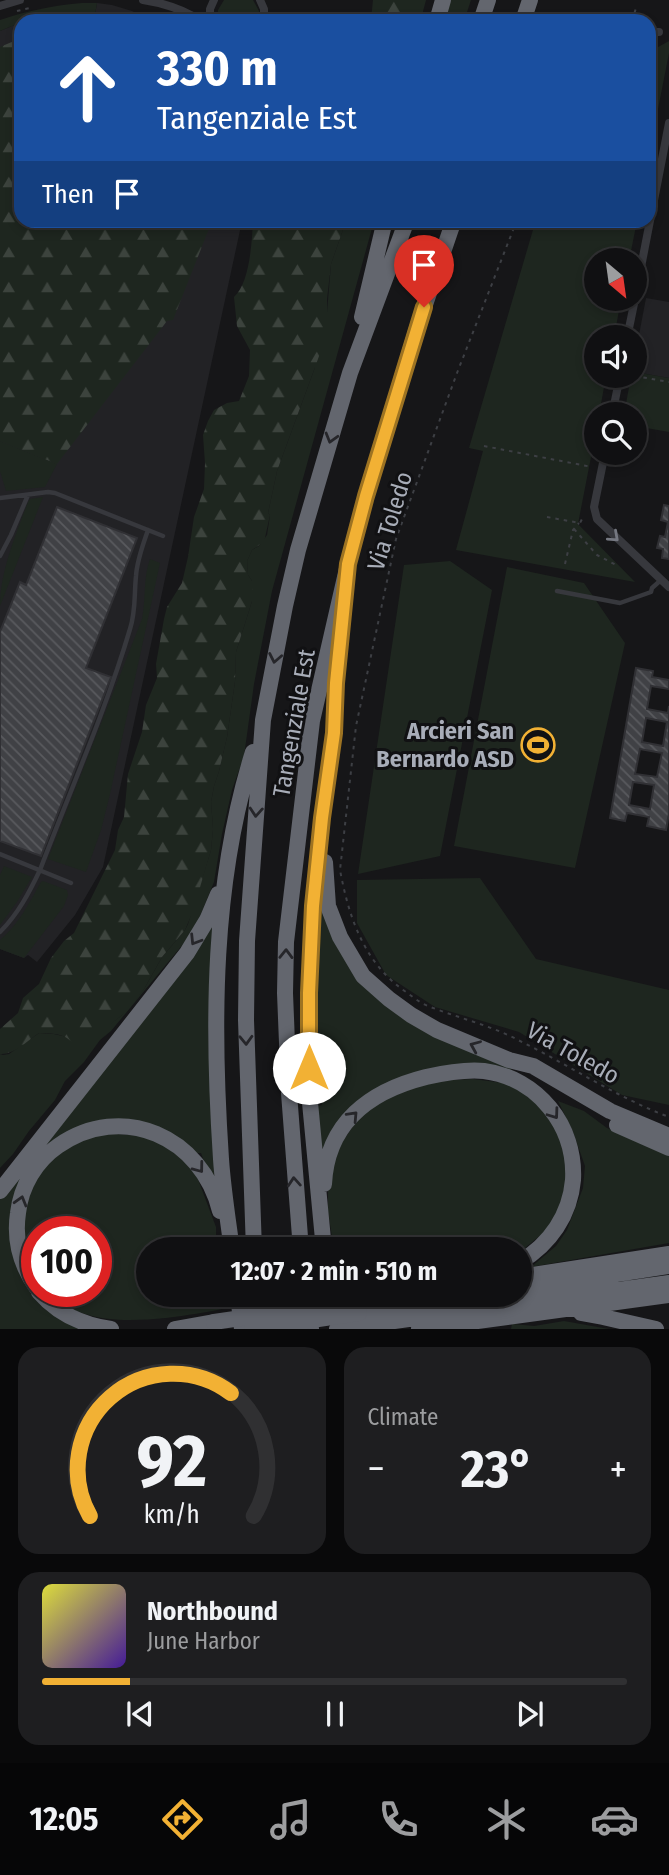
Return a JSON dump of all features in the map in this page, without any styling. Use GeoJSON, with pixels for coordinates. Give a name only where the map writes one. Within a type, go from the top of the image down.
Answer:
{"type":"FeatureCollection","features":[{"type":"Feature","properties":{"kind":"highway"},"geometry":{"type":"LineString","coordinates":[[350,373],[382,228]]}},
{"type":"Feature","properties":{"kind":"highway","name":"Tangenziale Est"},"geometry":{"type":"LineString","coordinates":[[254,1237],[246,1020],[247,941],[263,720],[298,550],[350,373],[404,228]]}},
{"type":"Feature","properties":{"kind":"highway","name":"Tangenziale Est"},"geometry":{"type":"LineString","coordinates":[[299,1237],[289,1093],[286,942],[313,721],[366,496],[417,328],[451,228]]}},
{"type":"Feature","properties":{"kind":"highway"},"geometry":{"type":"LineString","coordinates":[[323,1237],[309,1093],[309,993],[313,906],[334,733],[336,683],[348,564]]}},
{"type":"Feature","properties":{"kind":"highway"},"geometry":{"type":"LineString","coordinates":[[230,1237],[221,1161],[216,1044],[219,953],[224,879],[240,796],[263,720]]}},
{"type":"Feature","properties":{"kind":"highway"},"geometry":{"type":"LineString","coordinates":[[322,818],[328,906],[340,937],[363,976],[389,999],[437,1030],[509,1060],[612,1122],[669,1148]]}},
{"type":"Feature","properties":{"kind":"highway"},"geometry":{"type":"LineString","coordinates":[[0,1191],[187,953],[207,920],[224,879]]}},
{"type":"Feature","properties":{"kind":"highway"},"geometry":{"type":"LineString","coordinates":[[509,1060],[533,1066],[610,1111],[669,1136]]}},
{"type":"Feature","properties":{"kind":"highway"},"geometry":{"type":"LineString","coordinates":[[324,1237],[323,1196],[327,1163],[334,1140],[348,1120],[368,1101],[399,1085],[458,1071],[483,1071],[512,1078],[538,1095],[557,1115],[569,1142],[572,1157],[569,1199],[562,1219],[550,1238],[532,1253]]}},
{"type":"Feature","properties":{"kind":"highway"},"geometry":{"type":"LineString","coordinates":[[0,1181],[47,1123],[75,1094]]}},
{"type":"Feature","properties":{"kind":"highway"},"geometry":{"type":"LineString","coordinates":[[21,1254],[17,1218],[22,1195],[42,1159],[65,1141],[92,1129],[116,1126],[142,1129],[180,1147],[200,1168],[211,1187],[221,1215],[224,1237]]}},
{"type":"Feature","properties":{"kind":"highway"},"geometry":{"type":"LineString","coordinates":[[584,1267],[669,1248]]}},
{"type":"Feature","properties":{"kind":"highway"},"geometry":{"type":"LineString","coordinates":[[532,1275],[669,1254]]}},
{"type":"Feature","properties":{"kind":"highway"},"geometry":{"type":"LineString","coordinates":[[532,1287],[669,1266]]}},
{"type":"Feature","properties":{"kind":"highway"},"geometry":{"type":"LineString","coordinates":[[175,1329],[214,1322],[359,1313],[669,1283]]}},
{"type":"Feature","properties":{"kind":"highway"},"geometry":{"type":"LineString","coordinates":[[426,1328],[669,1295]]}},
{"type":"Feature","properties":{"kind":"highway"},"geometry":{"type":"LineString","coordinates":[[55,1307],[72,1318],[111,1329]]}},
{"type":"Feature","properties":{"kind":"highway"},"geometry":{"type":"LineString","coordinates":[[239,1307],[242,1329]]}},
{"type":"Feature","properties":{"kind":"highway"},"geometry":{"type":"LineString","coordinates":[[261,1307],[266,1329]]}},
{"type":"Feature","properties":{"kind":"highway"},"geometry":{"type":"LineString","coordinates":[[308,1307],[311,1329]]}},
{"type":"Feature","properties":{"kind":"highway"},"geometry":{"type":"LineString","coordinates":[[332,1307],[336,1329],[372,1307]]}},
{"type":"Feature","properties":{"kind":"highway"},"geometry":{"type":"LineString","coordinates":[[252,1329],[399,1307]]}},
{"type":"Feature","properties":{"kind":"highway"},"geometry":{"type":"LineString","coordinates":[[551,1312],[603,1317],[656,1329]]}},
{"type":"Feature","properties":{"kind":"highway"},"geometry":{"type":"LineString","coordinates":[[426,1328],[475,1329]]}},
{"type":"Feature","properties":{"kind":"street"},"geometry":{"type":"LineString","coordinates":[[0,6],[20,0]]}},
{"type":"Feature","properties":{"kind":"street"},"geometry":{"type":"LineString","coordinates":[[143,0],[166,4],[188,14]]}},
{"type":"Feature","properties":{"kind":"street"},"geometry":{"type":"LineString","coordinates":[[656,190],[669,123]]}},
{"type":"Feature","properties":{"kind":"street"},"geometry":{"type":"LineString","coordinates":[[645,248],[649,228]]}},
{"type":"Feature","properties":{"kind":"street"},"geometry":{"type":"LineString","coordinates":[[603,465],[594,507],[598,522],[669,587]]}},
{"type":"Feature","properties":{"kind":"lane"},"geometry":{"type":"LineString","coordinates":[[0,498],[55,493],[163,536]]}},
{"type":"Feature","properties":{"kind":"lane"},"geometry":{"type":"LineString","coordinates":[[0,555],[28,495]]}},
{"type":"Feature","properties":{"kind":"lane"},"geometry":{"type":"LineString","coordinates":[[0,932],[10,922],[40,870],[112,682],[131,628],[138,561],[148,530]]}},
{"type":"Feature","properties":{"kind":"lane"},"geometry":{"type":"LineString","coordinates":[[557,591],[620,603],[651,592],[652,587],[661,580]]}},
{"type":"Feature","properties":{"kind":"lane"},"geometry":{"type":"LineString","coordinates":[[0,854],[71,883]]}},
{"type":"Feature","properties":{"kind":"path"},"geometry":{"type":"LineString","coordinates":[[14,12],[30,8]]}},
{"type":"Feature","properties":{"kind":"path"},"geometry":{"type":"LineString","coordinates":[[634,14],[636,8]]}},
{"type":"Feature","properties":{"kind":"path","name":"Via Toledo"},"geometry":{"type":"LineString","coordinates":[[513,228],[397,539],[356,726],[340,870],[354,923],[365,948],[379,970],[395,984],[425,1005],[517,1039],[637,1105],[669,1117]]}},
{"type":"Feature","properties":{"kind":"path"},"geometry":{"type":"LineString","coordinates":[[647,378],[669,382]]}},
{"type":"Feature","properties":{"kind":"path"},"geometry":{"type":"LineString","coordinates":[[484,446],[592,467]]}},
{"type":"Feature","properties":{"kind":"path"},"geometry":{"type":"LineString","coordinates":[[565,564],[574,529],[584,515]]}},
{"type":"Feature","properties":{"kind":"path"},"geometry":{"type":"LineString","coordinates":[[547,517],[579,523]]}},
{"type":"Feature","properties":{"kind":"path"},"geometry":{"type":"LineString","coordinates":[[574,529],[597,555],[618,566]]}},
{"type":"Feature","properties":{"kind":"shaded area"},"geometry":{"type":"Polygon","coordinates":[[[97,3],[138,14],[95,14],[97,3]]]}},
{"type":"Feature","properties":{"kind":"shaded area"},"geometry":{"type":"Polygon","coordinates":[[[14,25],[14,228],[240,228],[103,867],[75,915],[37,962],[28,955],[24,958],[0,949],[0,31],[14,25]]]}},
{"type":"Feature","properties":{"kind":"shaded area"},"geometry":{"type":"Polygon","coordinates":[[[648,298],[669,302],[669,378],[647,374],[647,325],[641,325],[643,312],[648,312],[648,298]]]}},
{"type":"Feature","properties":{"kind":"green space"},"geometry":{"type":"Polygon","coordinates":[[[224,0],[253,0],[259,11],[259,14],[218,14],[224,0]]]}},
{"type":"Feature","properties":{"kind":"green space"},"geometry":{"type":"Polygon","coordinates":[[[373,0],[426,0],[423,14],[372,14],[373,0]]]}},
{"type":"Feature","properties":{"kind":"green space"},"geometry":{"type":"Polygon","coordinates":[[[449,0],[471,0],[466,14],[446,14],[449,0]]]}},
{"type":"Feature","properties":{"kind":"green space"},"geometry":{"type":"Polygon","coordinates":[[[97,3],[95,14],[20,14],[41,9],[97,3]]]}},
{"type":"Feature","properties":{"kind":"green space"},"geometry":{"type":"Polygon","coordinates":[[[14,16],[14,26],[0,31],[0,20],[14,16]]]}},
{"type":"Feature","properties":{"kind":"green space"},"geometry":{"type":"Polygon","coordinates":[[[14,41],[14,228],[209,228],[173,320],[167,321],[57,464],[0,441],[0,47],[14,41]]]}},
{"type":"Feature","properties":{"kind":"green space"},"geometry":{"type":"Polygon","coordinates":[[[669,41],[656,119],[656,48],[669,41]]]}},
{"type":"Feature","properties":{"kind":"green space"},"geometry":{"type":"Polygon","coordinates":[[[253,228],[344,228],[331,264],[327,326],[322,348],[277,471],[264,542],[252,550],[247,561],[248,575],[253,587],[252,601],[236,652],[227,737],[211,802],[211,850],[193,911],[185,930],[162,957],[144,989],[127,1011],[97,1035],[78,1045],[60,1035],[39,1033],[15,1050],[0,1054],[0,1029],[18,1013],[23,998],[39,984],[51,958],[74,933],[115,850],[118,830],[124,817],[128,774],[142,732],[146,705],[157,678],[156,664],[164,619],[167,607],[182,583],[194,517],[204,489],[203,435],[214,410],[227,403],[239,401],[249,376],[250,350],[237,326],[234,297],[244,282],[253,228]]]}},
{"type":"Feature","properties":{"kind":"green space"},"geometry":{"type":"Polygon","coordinates":[[[344,228],[372,228],[272,591],[254,684],[244,756],[232,790],[214,882],[194,931],[111,1031],[65,1081],[55,1100],[0,1168],[0,1054],[9,1054],[39,1033],[67,1037],[110,1024],[122,1015],[144,989],[162,957],[188,924],[211,850],[211,802],[227,737],[236,652],[252,601],[252,581],[248,575],[247,561],[252,550],[259,546],[267,535],[268,513],[277,471],[314,370],[327,312],[331,264],[344,228]]]}},
{"type":"Feature","properties":{"kind":"green space"},"geometry":{"type":"Polygon","coordinates":[[[534,228],[636,228],[632,248],[584,248],[584,312],[619,312],[616,325],[584,325],[584,388],[604,388],[601,402],[584,402],[584,465],[589,465],[578,524],[635,582],[456,550],[483,451],[469,448],[534,228]]]}},
{"type":"Feature","properties":{"kind":"green space"},"geometry":{"type":"Polygon","coordinates":[[[647,374],[669,378],[669,432],[647,428],[647,402],[626,402],[629,388],[647,388],[647,374]]]}},
{"type":"Feature","properties":{"kind":"green space"},"geometry":{"type":"Polygon","coordinates":[[[0,441],[57,464],[45,487],[6,491],[0,471],[0,441]]]}},
{"type":"Feature","properties":{"kind":"green space"},"geometry":{"type":"Polygon","coordinates":[[[43,497],[0,606],[6,567],[28,502],[30,499],[43,497]]]}},
{"type":"Feature","properties":{"kind":"green space"},"geometry":{"type":"Polygon","coordinates":[[[150,559],[160,563],[110,794],[86,872],[48,859],[142,619],[150,559]]]}},
{"type":"Feature","properties":{"kind":"green space"},"geometry":{"type":"Polygon","coordinates":[[[450,561],[492,590],[440,856],[358,874],[404,565],[450,561]]]}},
{"type":"Feature","properties":{"kind":"green space","name":"Arcieri San Bernardo ASD"},"geometry":{"type":"Polygon","coordinates":[[[507,567],[584,583],[625,643],[575,868],[454,846],[507,567]]]}},
{"type":"Feature","properties":{"kind":"green space"},"geometry":{"type":"Polygon","coordinates":[[[4,866],[32,877],[0,925],[0,875],[4,866]]]}},
{"type":"Feature","properties":{"kind":"green space"},"geometry":{"type":"Polygon","coordinates":[[[480,878],[536,959],[669,990],[669,1105],[622,1095],[519,1032],[435,1007],[386,975],[357,923],[357,880],[480,878]]]}},
{"type":"Feature","properties":{"kind":"green space"},"geometry":{"type":"Polygon","coordinates":[[[43,881],[67,890],[64,906],[24,958],[0,949],[0,940],[18,920],[43,881]]]}},
{"type":"Feature","properties":{"kind":"green space"},"geometry":{"type":"Polygon","coordinates":[[[322,887],[360,978],[512,1068],[511,1072],[384,1084],[322,1164],[317,1106],[322,1105],[316,1076],[322,887]]]}},
{"type":"Feature","properties":{"kind":"green space"},"geometry":{"type":"Polygon","coordinates":[[[212,924],[216,925],[219,1189],[201,1153],[194,1153],[186,1144],[82,1126],[67,1132],[53,1143],[23,1178],[19,1271],[21,1307],[59,1307],[84,1329],[0,1329],[0,1198],[192,958],[212,924]]]}},
{"type":"Feature","properties":{"kind":"green space"},"geometry":{"type":"Polygon","coordinates":[[[473,1079],[504,1083],[522,1090],[538,1103],[559,1129],[568,1171],[558,1216],[532,1242],[532,1237],[332,1237],[328,1211],[328,1180],[336,1151],[364,1110],[391,1095],[430,1081],[473,1079]]]}},
{"type":"Feature","properties":{"kind":"green space"},"geometry":{"type":"Polygon","coordinates":[[[558,1101],[584,1111],[607,1128],[669,1156],[669,1243],[532,1267],[556,1246],[567,1230],[583,1188],[585,1166],[558,1101]]]}},
{"type":"Feature","properties":{"kind":"green space"},"geometry":{"type":"Polygon","coordinates":[[[105,1133],[154,1137],[193,1166],[216,1227],[216,1237],[136,1237],[136,1307],[226,1308],[166,1318],[118,1320],[88,1315],[68,1307],[112,1307],[112,1216],[24,1216],[36,1180],[45,1167],[68,1146],[105,1133]]]}},
{"type":"Feature","properties":{"kind":"green space"},"geometry":{"type":"Polygon","coordinates":[[[564,1321],[609,1329],[511,1329],[512,1324],[534,1326],[564,1321]]]}},
{"type":"Feature","properties":{"kind":"building"},"geometry":{"type":"Polygon","coordinates":[[[664,505],[669,506],[669,559],[662,558],[663,549],[657,548],[660,536],[665,537],[668,522],[661,520],[664,505]]]}},
{"type":"Feature","properties":{"kind":"building"},"geometry":{"type":"Polygon","coordinates":[[[57,507],[137,538],[86,668],[111,677],[41,856],[0,841],[0,632],[20,582],[26,585],[57,507]]]}},
{"type":"Feature","properties":{"kind":"building"},"geometry":{"type":"Polygon","coordinates":[[[636,668],[653,671],[652,677],[669,680],[669,689],[651,686],[647,709],[668,713],[669,706],[669,813],[666,830],[647,826],[649,817],[627,813],[625,821],[610,818],[636,668]],[[646,718],[642,742],[663,746],[667,722],[646,718]],[[640,749],[635,774],[657,777],[662,753],[640,749]],[[633,782],[629,805],[650,809],[654,785],[633,782]]]}},
{"type":"Feature","properties":{"kind":"place","name":"Arcieri San Bernardo ASD"},"geometry":{"type":"Point","coordinates":[538,745]}},
{"type":"Feature","properties":{"kind":"route"},"geometry":{"type":"LineString","coordinates":[[309,1068],[313,906],[334,733],[336,683],[348,564],[424,307]]}}]}
